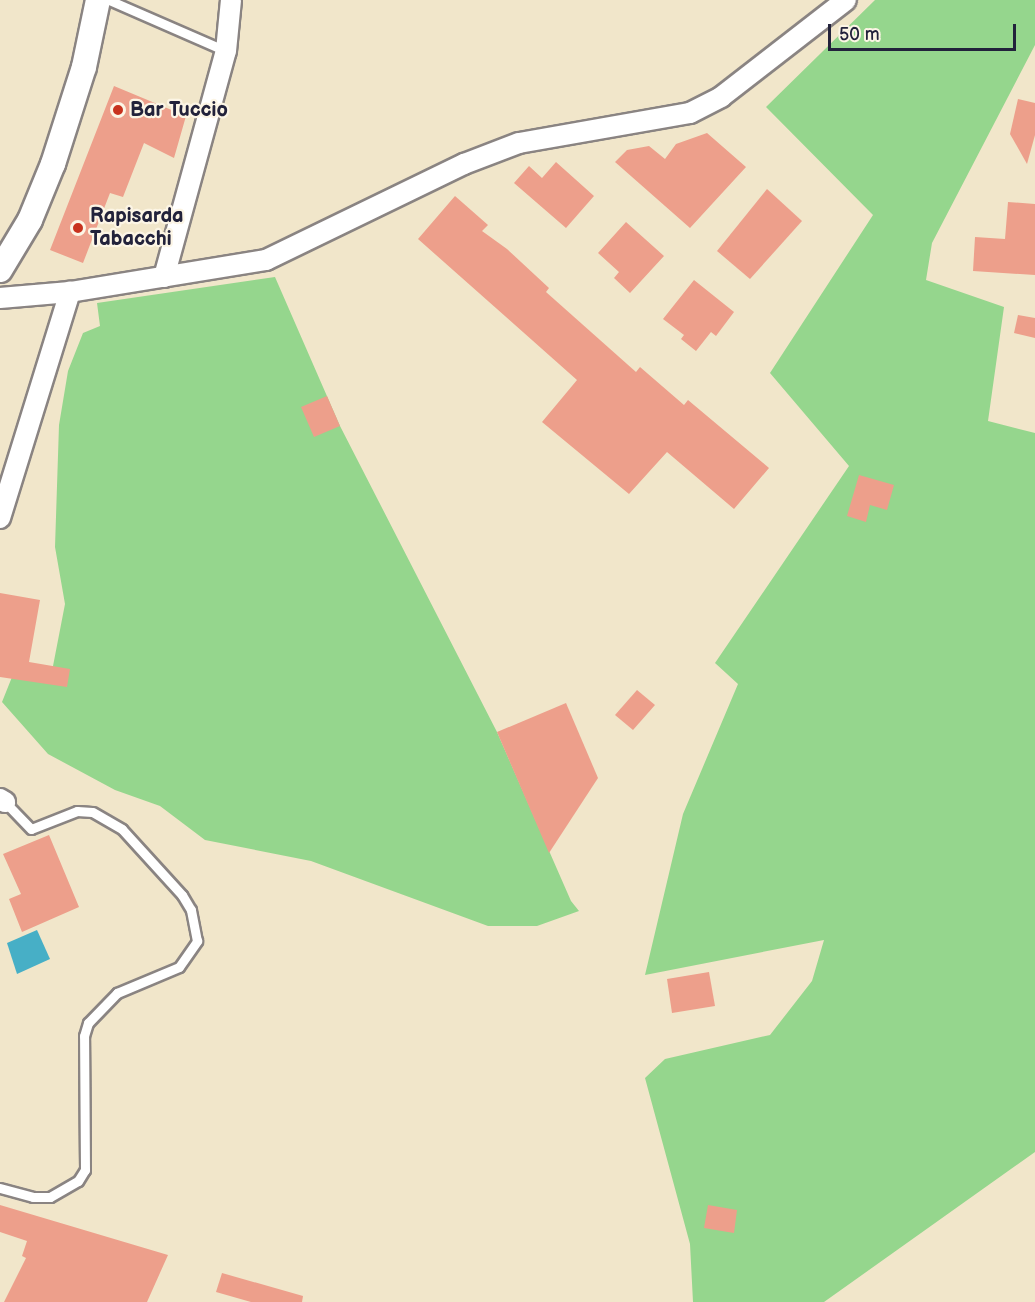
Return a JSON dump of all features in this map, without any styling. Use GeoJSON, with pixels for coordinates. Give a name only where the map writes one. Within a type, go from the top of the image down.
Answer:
{"type":"FeatureCollection","features":[{"type":"Feature","properties":{"kind":"street"},"geometry":{"type":"LineString","coordinates":[[0,240],[18,211],[39,157],[69,63],[81,0]]}},
{"type":"Feature","properties":{"kind":"street"},"geometry":{"type":"LineString","coordinates":[[0,270],[30,220],[53,164],[84,67],[98,0]]}},
{"type":"Feature","properties":{"kind":"street"},"geometry":{"type":"LineString","coordinates":[[164,277],[226,51],[231,0]]}},
{"type":"Feature","properties":{"kind":"street"},"geometry":{"type":"LineString","coordinates":[[0,298],[70,292],[267,260],[464,164],[519,143],[690,113],[721,97],[846,0]]}},
{"type":"Feature","properties":{"kind":"street"},"geometry":{"type":"LineString","coordinates":[[0,519],[70,292]]}},
{"type":"Feature","properties":{"kind":"lane"},"geometry":{"type":"LineString","coordinates":[[109,0],[226,51]]}},
{"type":"Feature","properties":{"kind":"lane"},"geometry":{"type":"LineString","coordinates":[[0,1188],[33,1197],[50,1197],[78,1181],[85,1170],[84,1036],[88,1023],[117,993],[179,967],[197,941],[191,910],[182,895],[122,829],[92,812],[77,811],[31,829],[3,800]]}},
{"type":"Feature","properties":{"kind":"green space"},"geometry":{"type":"Polygon","coordinates":[[[875,0],[1035,0],[1035,45],[932,243],[926,280],[1004,307],[988,421],[1035,433],[1035,1152],[824,1302],[693,1302],[690,1244],[645,1078],[665,1059],[770,1035],[812,981],[824,940],[645,975],[683,814],[738,684],[715,663],[849,466],[770,373],[873,215],[766,107],[875,0]]]}},
{"type":"Feature","properties":{"kind":"green space"},"geometry":{"type":"Polygon","coordinates":[[[275,277],[340,426],[497,732],[571,901],[579,911],[537,926],[488,926],[311,861],[205,840],[160,806],[115,790],[48,754],[2,702],[12,677],[53,666],[65,604],[55,547],[59,425],[68,371],[83,333],[100,326],[97,303],[275,277]]]}},
{"type":"Feature","properties":{"kind":"water"},"geometry":{"type":"Polygon","coordinates":[[[37,930],[50,959],[17,974],[7,943],[37,930]]]}},
{"type":"Feature","properties":{"kind":"building"},"geometry":{"type":"Polygon","coordinates":[[[114,86],[186,116],[174,158],[144,143],[123,197],[110,193],[83,263],[50,250],[114,86]]]}},
{"type":"Feature","properties":{"kind":"building"},"geometry":{"type":"Polygon","coordinates":[[[1018,99],[1035,103],[1035,135],[1027,164],[1010,134],[1018,99]]]}},
{"type":"Feature","properties":{"kind":"building"},"geometry":{"type":"Polygon","coordinates":[[[707,133],[746,167],[690,228],[615,162],[627,150],[649,146],[665,159],[676,144],[707,133]]]}},
{"type":"Feature","properties":{"kind":"building"},"geometry":{"type":"Polygon","coordinates":[[[556,162],[594,196],[566,228],[514,183],[529,166],[542,178],[556,162]]]}},
{"type":"Feature","properties":{"kind":"building"},"geometry":{"type":"Polygon","coordinates":[[[767,189],[802,221],[750,279],[717,251],[767,189]]]}},
{"type":"Feature","properties":{"kind":"building"},"geometry":{"type":"Polygon","coordinates":[[[455,196],[488,225],[482,231],[507,249],[549,288],[546,292],[636,372],[640,367],[684,405],[688,400],[769,468],[734,509],[667,452],[629,494],[542,422],[577,380],[418,239],[455,196]]]}},
{"type":"Feature","properties":{"kind":"building"},"geometry":{"type":"Polygon","coordinates":[[[1008,202],[1035,204],[1035,275],[973,271],[975,237],[1005,239],[1008,202]]]}},
{"type":"Feature","properties":{"kind":"building"},"geometry":{"type":"Polygon","coordinates":[[[626,222],[664,256],[630,293],[614,278],[619,272],[598,253],[626,222]]]}},
{"type":"Feature","properties":{"kind":"building"},"geometry":{"type":"Polygon","coordinates":[[[694,280],[734,312],[716,336],[711,332],[696,351],[681,339],[684,335],[663,319],[694,280]]]}},
{"type":"Feature","properties":{"kind":"building"},"geometry":{"type":"Polygon","coordinates":[[[1018,315],[1035,318],[1035,338],[1014,333],[1018,315]]]}},
{"type":"Feature","properties":{"kind":"building"},"geometry":{"type":"Polygon","coordinates":[[[327,396],[340,426],[314,437],[301,407],[327,396]]]}},
{"type":"Feature","properties":{"kind":"building"},"geometry":{"type":"Polygon","coordinates":[[[859,475],[894,485],[887,510],[870,505],[866,522],[847,516],[859,475]]]}},
{"type":"Feature","properties":{"kind":"building"},"geometry":{"type":"Polygon","coordinates":[[[0,593],[40,600],[29,662],[70,669],[67,687],[0,677],[0,593]]]}},
{"type":"Feature","properties":{"kind":"building"},"geometry":{"type":"Polygon","coordinates":[[[637,690],[655,705],[633,730],[615,715],[637,690]]]}},
{"type":"Feature","properties":{"kind":"building"},"geometry":{"type":"Polygon","coordinates":[[[566,703],[598,778],[549,853],[497,732],[566,703]]]}},
{"type":"Feature","properties":{"kind":"building"},"geometry":{"type":"Polygon","coordinates":[[[49,835],[79,907],[22,932],[9,899],[21,894],[3,854],[49,835]]]}},
{"type":"Feature","properties":{"kind":"building"},"geometry":{"type":"Polygon","coordinates":[[[709,972],[715,1006],[672,1013],[667,979],[709,972]]]}},
{"type":"Feature","properties":{"kind":"building"},"geometry":{"type":"Polygon","coordinates":[[[0,1205],[168,1255],[147,1302],[4,1302],[26,1258],[22,1256],[27,1241],[0,1232],[0,1205]]]}},
{"type":"Feature","properties":{"kind":"building"},"geometry":{"type":"Polygon","coordinates":[[[708,1205],[737,1210],[734,1233],[704,1228],[708,1205]]]}},
{"type":"Feature","properties":{"kind":"building"},"geometry":{"type":"Polygon","coordinates":[[[222,1273],[303,1296],[302,1302],[251,1302],[216,1292],[222,1273]]]}},
{"type":"Feature","properties":{"kind":"place","name":"Bar Tuccio"},"geometry":{"type":"Point","coordinates":[118,110]}},
{"type":"Feature","properties":{"kind":"place","name":"Rapisarda Tabacchi"},"geometry":{"type":"Point","coordinates":[78,228]}}]}
